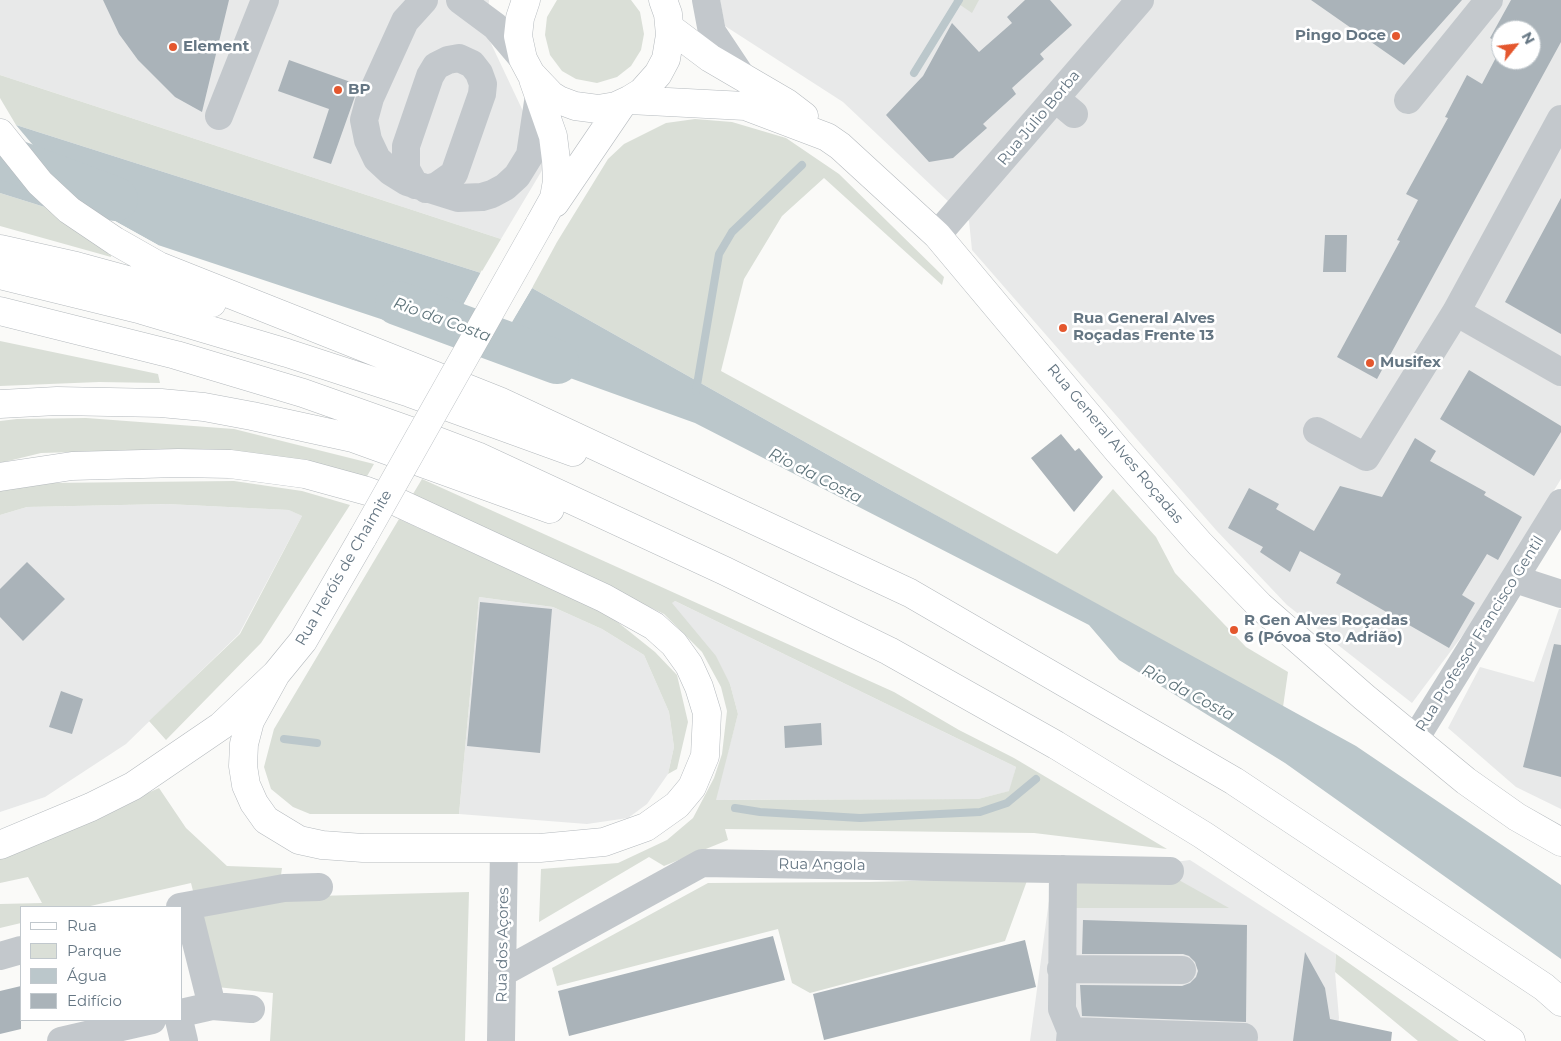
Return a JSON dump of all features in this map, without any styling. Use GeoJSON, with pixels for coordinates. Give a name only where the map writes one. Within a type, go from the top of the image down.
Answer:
{"type":"FeatureCollection","features":[{"type":"Feature","properties":{"kind":"main road"},"geometry":{"type":"LineString","coordinates":[[526,0],[519,28],[519,42],[531,76]]}},
{"type":"Feature","properties":{"kind":"main road","name":"Rua General Alves Roçadas"},"geometry":{"type":"LineString","coordinates":[[626,102],[651,84],[662,68],[669,49],[669,11]]}},
{"type":"Feature","properties":{"kind":"main road","name":"Rua General Alves Roçadas"},"geometry":{"type":"LineString","coordinates":[[669,11],[710,58],[787,102],[825,132],[827,136],[891,190],[938,235],[1200,544],[1287,630],[1466,781],[1518,818],[1561,842]]}},
{"type":"Feature","properties":{"kind":"main road","name":"Rua General Alves Roçadas"},"geometry":{"type":"LineString","coordinates":[[531,76],[551,95],[575,106],[598,109],[626,102],[745,106],[827,136]]}},
{"type":"Feature","properties":{"kind":"main road","name":"Rua Heróis de Chaimite"},"geometry":{"type":"LineString","coordinates":[[0,846],[75,814],[133,786],[221,726],[276,674],[303,641],[554,198],[557,181],[552,136],[531,76]]}},
{"type":"Feature","properties":{"kind":"main road","name":"Rua Heróis de Chaimite"},"geometry":{"type":"LineString","coordinates":[[539,225],[626,102]]}},
{"type":"Feature","properties":{"kind":"main road"},"geometry":{"type":"LineString","coordinates":[[0,132],[16,156],[40,183],[70,210],[115,242],[159,266],[499,401],[606,449],[910,593],[1225,776],[1544,987],[1561,1002]]}},
{"type":"Feature","properties":{"kind":"main road"},"geometry":{"type":"LineString","coordinates":[[0,249],[85,269],[229,308],[404,364]]}},
{"type":"Feature","properties":{"kind":"main road"},"geometry":{"type":"LineString","coordinates":[[0,275],[142,310],[347,372],[520,432],[763,525]]}},
{"type":"Feature","properties":{"kind":"main road"},"geometry":{"type":"LineString","coordinates":[[0,310],[176,354],[303,393],[477,456],[630,526],[889,651],[1056,745],[1203,834],[1511,1041]]}},
{"type":"Feature","properties":{"kind":"main road"},"geometry":{"type":"LineString","coordinates":[[0,404],[57,401],[161,403],[204,407],[353,438],[511,493],[781,600]]}},
{"type":"Feature","properties":{"kind":"main road"},"geometry":{"type":"LineString","coordinates":[[0,477],[72,466],[178,463],[230,464],[305,474],[367,491],[414,510],[604,598],[654,626],[674,644],[689,665],[699,687],[707,713],[705,756],[692,787],[677,805],[660,818],[626,836],[579,846],[363,848],[322,845],[298,840],[272,825],[254,803],[246,786],[243,766],[244,744],[250,721],[276,674]]}},
{"type":"Feature","properties":{"kind":"street"},"geometry":{"type":"LineString","coordinates":[[219,116],[265,0]]}},
{"type":"Feature","properties":{"kind":"street"},"geometry":{"type":"LineString","coordinates":[[424,0],[404,21],[370,98],[364,120],[368,140],[377,158],[391,172],[420,187],[458,198],[472,198],[492,194],[505,187],[517,176],[530,155],[531,76]]}},
{"type":"Feature","properties":{"kind":"street","name":"Rua General Alves Roçadas"},"geometry":{"type":"LineString","coordinates":[[460,0],[495,26],[531,76]]}},
{"type":"Feature","properties":{"kind":"street"},"geometry":{"type":"LineString","coordinates":[[706,0],[712,32],[740,74]]}},
{"type":"Feature","properties":{"kind":"street","name":"Rua Júlio Borba"},"geometry":{"type":"LineString","coordinates":[[938,235],[1065,107],[1140,0]]}},
{"type":"Feature","properties":{"kind":"street"},"geometry":{"type":"LineString","coordinates":[[1408,100],[1489,0]]}},
{"type":"Feature","properties":{"kind":"street"},"geometry":{"type":"LineString","coordinates":[[1317,431],[1366,457],[1456,312],[1561,119]]}},
{"type":"Feature","properties":{"kind":"street"},"geometry":{"type":"LineString","coordinates":[[1456,312],[1561,372]]}},
{"type":"Feature","properties":{"kind":"street","name":"Rua Professor Francisco Gentil"},"geometry":{"type":"LineString","coordinates":[[1415,739],[1561,503]]}},
{"type":"Feature","properties":{"kind":"street"},"geometry":{"type":"LineString","coordinates":[[1515,579],[1561,594]]}},
{"type":"Feature","properties":{"kind":"street","name":"Rua dos Açores"},"geometry":{"type":"LineString","coordinates":[[501,1041],[504,848]]}},
{"type":"Feature","properties":{"kind":"street","name":"Rua Angola"},"geometry":{"type":"LineString","coordinates":[[502,973],[702,863],[1170,871]]}},
{"type":"Feature","properties":{"kind":"street"},"geometry":{"type":"LineString","coordinates":[[1063,869],[1062,1008],[1071,1036],[1244,1038]]}},
{"type":"Feature","properties":{"kind":"street"},"geometry":{"type":"LineString","coordinates":[[212,1006],[184,906],[284,888],[319,887]]}},
{"type":"Feature","properties":{"kind":"street"},"geometry":{"type":"LineString","coordinates":[[0,956],[20,950]]}},
{"type":"Feature","properties":{"kind":"street"},"geometry":{"type":"LineString","coordinates":[[1062,968],[1182,970]]}},
{"type":"Feature","properties":{"kind":"street"},"geometry":{"type":"LineString","coordinates":[[182,1013],[212,1006],[251,1009]]}},
{"type":"Feature","properties":{"kind":"street"},"geometry":{"type":"LineString","coordinates":[[61,1041],[148,1021]]}},
{"type":"Feature","properties":{"kind":"street"},"geometry":{"type":"LineString","coordinates":[[179,1021],[184,1041]]}},
{"type":"Feature","properties":{"kind":"shaded area"},"geometry":{"type":"Polygon","coordinates":[[[0,0],[489,0],[487,35],[547,162],[501,239],[0,75],[0,0]]]}},
{"type":"Feature","properties":{"kind":"shaded area"},"geometry":{"type":"Polygon","coordinates":[[[720,0],[1561,0],[1561,479],[1477,616],[1412,703],[1287,605],[1216,530],[972,250],[969,221],[843,102],[725,26],[720,0]]]}},
{"type":"Feature","properties":{"kind":"shaded area"},"geometry":{"type":"Polygon","coordinates":[[[167,504],[290,510],[302,516],[239,634],[126,744],[45,797],[0,812],[0,515],[27,507],[167,504]]]}},
{"type":"Feature","properties":{"kind":"shaded area"},"geometry":{"type":"Polygon","coordinates":[[[479,597],[553,607],[602,629],[644,655],[669,712],[674,747],[668,774],[647,804],[628,818],[587,824],[459,814],[479,597]]]}},
{"type":"Feature","properties":{"kind":"shaded area"},"geometry":{"type":"Polygon","coordinates":[[[675,601],[1016,767],[1010,791],[978,799],[715,800],[738,714],[730,684],[671,603],[675,601]]]}},
{"type":"Feature","properties":{"kind":"shaded area"},"geometry":{"type":"Polygon","coordinates":[[[1559,609],[1561,609],[1561,809],[1516,787],[1448,728],[1480,667],[1534,682],[1559,609]]]}},
{"type":"Feature","properties":{"kind":"shaded area"},"geometry":{"type":"Polygon","coordinates":[[[1190,860],[1336,954],[1335,972],[1339,1018],[1335,1041],[1030,1041],[1052,878],[1190,860]]]}},
{"type":"Feature","properties":{"kind":"green space"},"geometry":{"type":"Polygon","coordinates":[[[557,0],[631,0],[640,12],[644,34],[641,50],[631,66],[617,77],[597,83],[576,79],[562,71],[550,55],[545,35],[547,17],[557,0]]]}},
{"type":"Feature","properties":{"kind":"green space"},"geometry":{"type":"Polygon","coordinates":[[[953,0],[979,0],[972,13],[953,0]]]}},
{"type":"Feature","properties":{"kind":"green space"},"geometry":{"type":"Polygon","coordinates":[[[0,75],[501,239],[481,273],[16,125],[0,98],[0,75]]]}},
{"type":"Feature","properties":{"kind":"green space"},"geometry":{"type":"Polygon","coordinates":[[[695,119],[732,122],[786,138],[839,174],[944,277],[942,285],[824,178],[782,216],[744,279],[721,371],[1057,554],[1113,489],[1156,537],[1175,573],[1246,647],[1288,672],[1283,707],[885,487],[532,288],[557,242],[608,159],[624,144],[666,123],[695,119]]]}},
{"type":"Feature","properties":{"kind":"green space"},"geometry":{"type":"Polygon","coordinates":[[[0,193],[51,209],[111,253],[111,257],[0,226],[0,193]]]}},
{"type":"Feature","properties":{"kind":"green space"},"geometry":{"type":"Polygon","coordinates":[[[0,341],[158,374],[160,383],[99,382],[0,386],[0,341]]]}},
{"type":"Feature","properties":{"kind":"green space"},"geometry":{"type":"Polygon","coordinates":[[[86,418],[234,429],[374,464],[366,478],[108,451],[41,453],[0,463],[0,421],[86,418]]]}},
{"type":"Feature","properties":{"kind":"green space"},"geometry":{"type":"Polygon","coordinates":[[[422,479],[894,692],[959,730],[1014,758],[1167,849],[1034,833],[725,829],[728,840],[664,866],[649,857],[539,922],[541,869],[618,863],[667,840],[693,818],[714,778],[722,754],[727,711],[721,687],[702,652],[664,614],[413,494],[422,479]],[[675,601],[672,603],[716,656],[730,684],[738,714],[716,800],[978,799],[1009,791],[1016,767],[675,601]]]}},
{"type":"Feature","properties":{"kind":"green space"},"geometry":{"type":"Polygon","coordinates":[[[234,481],[302,491],[350,505],[261,643],[166,740],[149,721],[240,634],[302,516],[289,510],[167,504],[27,507],[0,515],[0,491],[46,483],[234,481]]]}},
{"type":"Feature","properties":{"kind":"green space"},"geometry":{"type":"Polygon","coordinates":[[[399,519],[610,616],[655,652],[677,675],[688,722],[677,769],[668,774],[674,747],[669,712],[644,655],[602,629],[553,607],[479,597],[459,814],[310,814],[293,807],[271,789],[264,767],[274,729],[399,519]]]}},
{"type":"Feature","properties":{"kind":"green space"},"geometry":{"type":"Polygon","coordinates":[[[159,788],[186,828],[227,866],[282,868],[278,897],[469,892],[465,1041],[270,1041],[273,993],[217,987],[191,883],[90,906],[20,906],[20,923],[0,928],[0,904],[42,903],[28,877],[0,883],[0,858],[159,788]]]}},
{"type":"Feature","properties":{"kind":"green space"},"geometry":{"type":"Polygon","coordinates":[[[1028,878],[1005,941],[810,993],[792,983],[778,929],[557,986],[552,968],[708,883],[869,882],[1028,878]]]}},
{"type":"Feature","properties":{"kind":"green space"},"geometry":{"type":"Polygon","coordinates":[[[1177,879],[1229,908],[1069,908],[1071,881],[1177,879]]]}},
{"type":"Feature","properties":{"kind":"green space"},"geometry":{"type":"Polygon","coordinates":[[[1336,954],[1459,1041],[1418,1041],[1335,972],[1336,954]]]}},
{"type":"Feature","properties":{"kind":"water"},"geometry":{"type":"Polygon","coordinates":[[[16,125],[481,273],[444,340],[158,245],[95,210],[75,195],[16,125]]]}},
{"type":"Feature","properties":{"kind":"water"},"geometry":{"type":"Polygon","coordinates":[[[0,153],[51,209],[0,193],[0,153]]]}},
{"type":"Feature","properties":{"kind":"water"},"geometry":{"type":"Polygon","coordinates":[[[532,288],[885,487],[1356,746],[1561,885],[1561,959],[1285,763],[1119,660],[1089,625],[695,423],[495,351],[532,288]]]}},
{"type":"Feature","properties":{"kind":"pier"},"geometry":{"type":"Polygon","coordinates":[[[14,124],[75,195],[95,210],[158,245],[156,247],[94,212],[73,197],[14,127],[14,124]]]}},
{"type":"Feature","properties":{"kind":"pier"},"geometry":{"type":"Polygon","coordinates":[[[482,270],[483,274],[446,341],[443,342],[482,270]]]}},
{"type":"Feature","properties":{"kind":"pier"},"geometry":{"type":"Polygon","coordinates":[[[533,285],[493,353],[492,350],[530,286],[533,285]]]}},
{"type":"Feature","properties":{"kind":"building","name":"Element"},"geometry":{"type":"Polygon","coordinates":[[[103,0],[229,0],[202,112],[175,97],[138,60],[119,34],[103,0]]]}},
{"type":"Feature","properties":{"kind":"building"},"geometry":{"type":"Polygon","coordinates":[[[1025,0],[1050,0],[1072,25],[1040,54],[1044,59],[1012,88],[1016,94],[983,124],[987,128],[953,158],[929,162],[886,115],[923,76],[952,23],[979,52],[1012,23],[1007,17],[1025,0]]]}},
{"type":"Feature","properties":{"kind":"building","name":"Pingo Doce"},"geometry":{"type":"Polygon","coordinates":[[[1311,0],[1462,0],[1404,65],[1311,0]]]}},
{"type":"Feature","properties":{"kind":"building"},"geometry":{"type":"Polygon","coordinates":[[[1511,0],[1561,0],[1561,42],[1377,379],[1337,357],[1400,241],[1397,240],[1418,200],[1406,194],[1448,118],[1445,117],[1467,75],[1482,84],[1491,67],[1491,70],[1541,70],[1541,20],[1500,20],[1511,0]]]}},
{"type":"Feature","properties":{"kind":"building"},"geometry":{"type":"Polygon","coordinates":[[[289,60],[359,85],[331,164],[313,158],[329,109],[278,91],[289,60]]]}},
{"type":"Feature","properties":{"kind":"building"},"geometry":{"type":"Polygon","coordinates":[[[1561,198],[1561,334],[1505,302],[1561,198]]]}},
{"type":"Feature","properties":{"kind":"building"},"geometry":{"type":"Polygon","coordinates":[[[1325,235],[1347,235],[1346,272],[1323,272],[1325,235]]]}},
{"type":"Feature","properties":{"kind":"building"},"geometry":{"type":"Polygon","coordinates":[[[1469,370],[1561,426],[1561,432],[1534,476],[1440,419],[1469,370]]]}},
{"type":"Feature","properties":{"kind":"building"},"geometry":{"type":"Polygon","coordinates":[[[1061,434],[1075,451],[1079,448],[1103,477],[1074,512],[1031,458],[1061,434]]]}},
{"type":"Feature","properties":{"kind":"building"},"geometry":{"type":"Polygon","coordinates":[[[1415,438],[1436,451],[1430,461],[1486,492],[1484,495],[1522,517],[1498,560],[1487,554],[1462,595],[1475,603],[1449,648],[1336,583],[1341,574],[1300,551],[1290,572],[1260,552],[1263,547],[1228,528],[1249,488],[1279,504],[1276,509],[1314,531],[1340,486],[1382,497],[1415,438]]]}},
{"type":"Feature","properties":{"kind":"building"},"geometry":{"type":"Polygon","coordinates":[[[27,562],[65,599],[23,641],[0,617],[0,589],[27,562]]]}},
{"type":"Feature","properties":{"kind":"building"},"geometry":{"type":"Polygon","coordinates":[[[480,602],[552,609],[540,753],[467,746],[480,602]]]}},
{"type":"Feature","properties":{"kind":"building"},"geometry":{"type":"Polygon","coordinates":[[[1554,644],[1561,645],[1561,777],[1523,767],[1554,644]]]}},
{"type":"Feature","properties":{"kind":"building"},"geometry":{"type":"Polygon","coordinates":[[[61,691],[83,699],[72,734],[49,727],[61,691]]]}},
{"type":"Feature","properties":{"kind":"building"},"geometry":{"type":"Polygon","coordinates":[[[821,723],[822,745],[785,748],[784,726],[821,723]]]}},
{"type":"Feature","properties":{"kind":"building"},"geometry":{"type":"Polygon","coordinates":[[[1083,920],[1247,925],[1246,1022],[1082,1016],[1080,985],[1182,986],[1190,983],[1196,977],[1198,971],[1195,962],[1189,956],[1183,954],[1082,954],[1083,920]]]}},
{"type":"Feature","properties":{"kind":"building"},"geometry":{"type":"Polygon","coordinates":[[[773,936],[785,980],[569,1036],[558,991],[773,936]]]}},
{"type":"Feature","properties":{"kind":"building"},"geometry":{"type":"Polygon","coordinates":[[[1025,940],[1036,987],[824,1040],[813,994],[1025,940]]]}},
{"type":"Feature","properties":{"kind":"building"},"geometry":{"type":"Polygon","coordinates":[[[1305,952],[1325,988],[1330,1019],[1392,1032],[1391,1041],[1293,1041],[1305,952]]]}},
{"type":"Feature","properties":{"kind":"building"},"geometry":{"type":"Polygon","coordinates":[[[20,986],[21,1029],[0,1034],[0,991],[20,986]]]}},
{"type":"Feature","properties":{"kind":"waterway"},"geometry":{"type":"LineString","coordinates":[[914,73],[959,0]]}},
{"type":"Feature","properties":{"kind":"waterway","name":"Rio da Costa"},"geometry":{"type":"LineString","coordinates":[[0,156],[116,199]]}},
{"type":"Feature","properties":{"kind":"waterway"},"geometry":{"type":"LineString","coordinates":[[696,391],[719,254],[732,232],[802,165]]}},
{"type":"Feature","properties":{"kind":"waterway","name":"Rio da Costa"},"geometry":{"type":"LineString","coordinates":[[397,303],[557,362]]}},
{"type":"Feature","properties":{"kind":"waterway"},"geometry":{"type":"LineString","coordinates":[[284,739],[317,743]]}},
{"type":"Feature","properties":{"kind":"waterway"},"geometry":{"type":"LineString","coordinates":[[735,808],[760,812],[860,818],[980,812],[1007,803],[1036,779]]}},
{"type":"Feature","properties":{"kind":"place","name":"Pingo Doce"},"geometry":{"type":"Point","coordinates":[1396,36]}},
{"type":"Feature","properties":{"kind":"place","name":"Element"},"geometry":{"type":"Point","coordinates":[173,47]}},
{"type":"Feature","properties":{"kind":"place","name":"BP"},"geometry":{"type":"Point","coordinates":[338,90]}},
{"type":"Feature","properties":{"kind":"place","name":"Rua General Alves Roçadas Frente 13"},"geometry":{"type":"Point","coordinates":[1063,328]}},
{"type":"Feature","properties":{"kind":"place","name":"Musifex"},"geometry":{"type":"Point","coordinates":[1370,363]}},
{"type":"Feature","properties":{"kind":"place","name":"R Gen Alves Roçadas 6 (Póvoa Sto Adrião)"},"geometry":{"type":"Point","coordinates":[1234,630]}}]}
